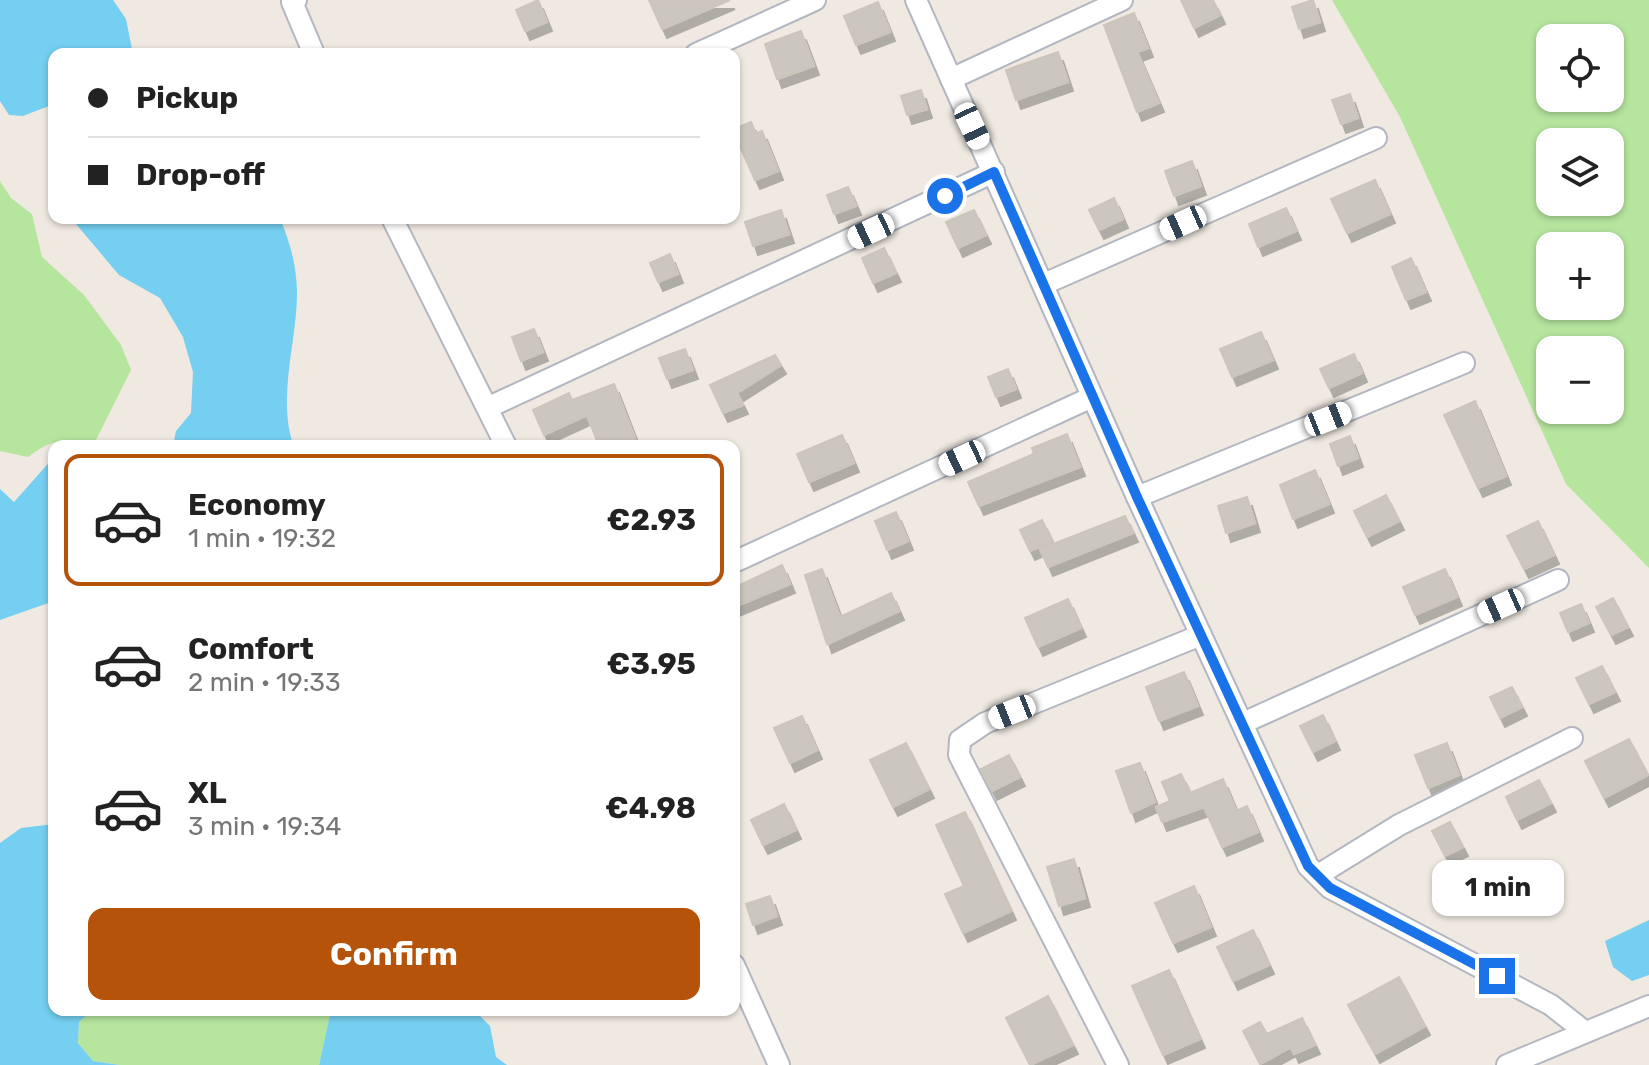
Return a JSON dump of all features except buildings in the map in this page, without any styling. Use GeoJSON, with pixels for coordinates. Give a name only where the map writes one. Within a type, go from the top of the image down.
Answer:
{"type":"FeatureCollection","features":[{"type":"Feature","properties":{"kind":"street"},"geometry":{"type":"LineString","coordinates":[[296,0],[292,2],[311,48]]}},
{"type":"Feature","properties":{"kind":"street"},"geometry":{"type":"LineString","coordinates":[[709,48],[815,0]]}},
{"type":"Feature","properties":{"kind":"street"},"geometry":{"type":"LineString","coordinates":[[916,0],[1137,497],[1308,866],[1330,888],[1551,1005],[1584,1031]]}},
{"type":"Feature","properties":{"kind":"street"},"geometry":{"type":"LineString","coordinates":[[951,79],[1122,0]]}},
{"type":"Feature","properties":{"kind":"street"},"geometry":{"type":"LineString","coordinates":[[1044,284],[1376,138]]}},
{"type":"Feature","properties":{"kind":"street"},"geometry":{"type":"LineString","coordinates":[[489,407],[994,172]]}},
{"type":"Feature","properties":{"kind":"street"},"geometry":{"type":"LineString","coordinates":[[395,224],[503,440]]}},
{"type":"Feature","properties":{"kind":"street"},"geometry":{"type":"LineString","coordinates":[[1137,497],[1464,363]]}},
{"type":"Feature","properties":{"kind":"street"},"geometry":{"type":"LineString","coordinates":[[740,559],[1092,397]]}},
{"type":"Feature","properties":{"kind":"street"},"geometry":{"type":"LineString","coordinates":[[1243,723],[1558,580]]}},
{"type":"Feature","properties":{"kind":"street"},"geometry":{"type":"LineString","coordinates":[[1118,1065],[959,755],[960,740],[985,723],[1201,635]]}},
{"type":"Feature","properties":{"kind":"street"},"geometry":{"type":"LineString","coordinates":[[1318,875],[1399,825],[1572,738]]}},
{"type":"Feature","properties":{"kind":"street"},"geometry":{"type":"LineString","coordinates":[[740,978],[779,1065]]}},
{"type":"Feature","properties":{"kind":"street"},"geometry":{"type":"LineString","coordinates":[[1507,1065],[1649,1006]]}},
{"type":"Feature","properties":{"kind":"green space"},"geometry":{"type":"Polygon","coordinates":[[[1332,0],[1649,0],[1649,568],[1566,484],[1539,424],[1624,424],[1624,336],[1536,336],[1536,418],[1400,117],[1332,0]]]}},
{"type":"Feature","properties":{"kind":"green space"},"geometry":{"type":"Polygon","coordinates":[[[0,181],[11,198],[32,214],[42,257],[84,295],[121,345],[131,370],[96,440],[48,440],[48,445],[28,457],[0,451],[0,181]]]}},
{"type":"Feature","properties":{"kind":"green space"},"geometry":{"type":"Polygon","coordinates":[[[86,1016],[330,1016],[319,1065],[120,1065],[93,1061],[78,1043],[79,1022],[86,1016]]]}},
{"type":"Feature","properties":{"kind":"water"},"geometry":{"type":"Polygon","coordinates":[[[0,0],[113,0],[126,19],[132,48],[48,48],[48,106],[23,116],[9,115],[0,101],[0,0]]]}},
{"type":"Feature","properties":{"kind":"water"},"geometry":{"type":"Polygon","coordinates":[[[76,224],[282,224],[292,253],[297,290],[287,389],[292,440],[174,440],[176,431],[191,413],[193,372],[183,337],[160,298],[119,275],[76,224]]]}},
{"type":"Feature","properties":{"kind":"water"},"geometry":{"type":"Polygon","coordinates":[[[48,464],[48,603],[0,620],[0,489],[14,502],[48,464]]]}},
{"type":"Feature","properties":{"kind":"water"},"geometry":{"type":"Polygon","coordinates":[[[48,825],[48,1016],[86,1016],[79,1022],[78,1043],[93,1061],[120,1065],[0,1065],[0,843],[21,828],[48,825]]]}},
{"type":"Feature","properties":{"kind":"water"},"geometry":{"type":"Polygon","coordinates":[[[1649,920],[1649,975],[1632,981],[1613,967],[1605,941],[1649,920]]]}},
{"type":"Feature","properties":{"kind":"water"},"geometry":{"type":"Polygon","coordinates":[[[330,1016],[480,1016],[490,1026],[496,1057],[507,1065],[319,1065],[330,1016]]]}},
{"type":"Feature","properties":{"kind":"route"},"geometry":{"type":"LineString","coordinates":[[945,196],[994,172],[1137,497],[1308,866],[1330,888],[1497,976]]}}]}
